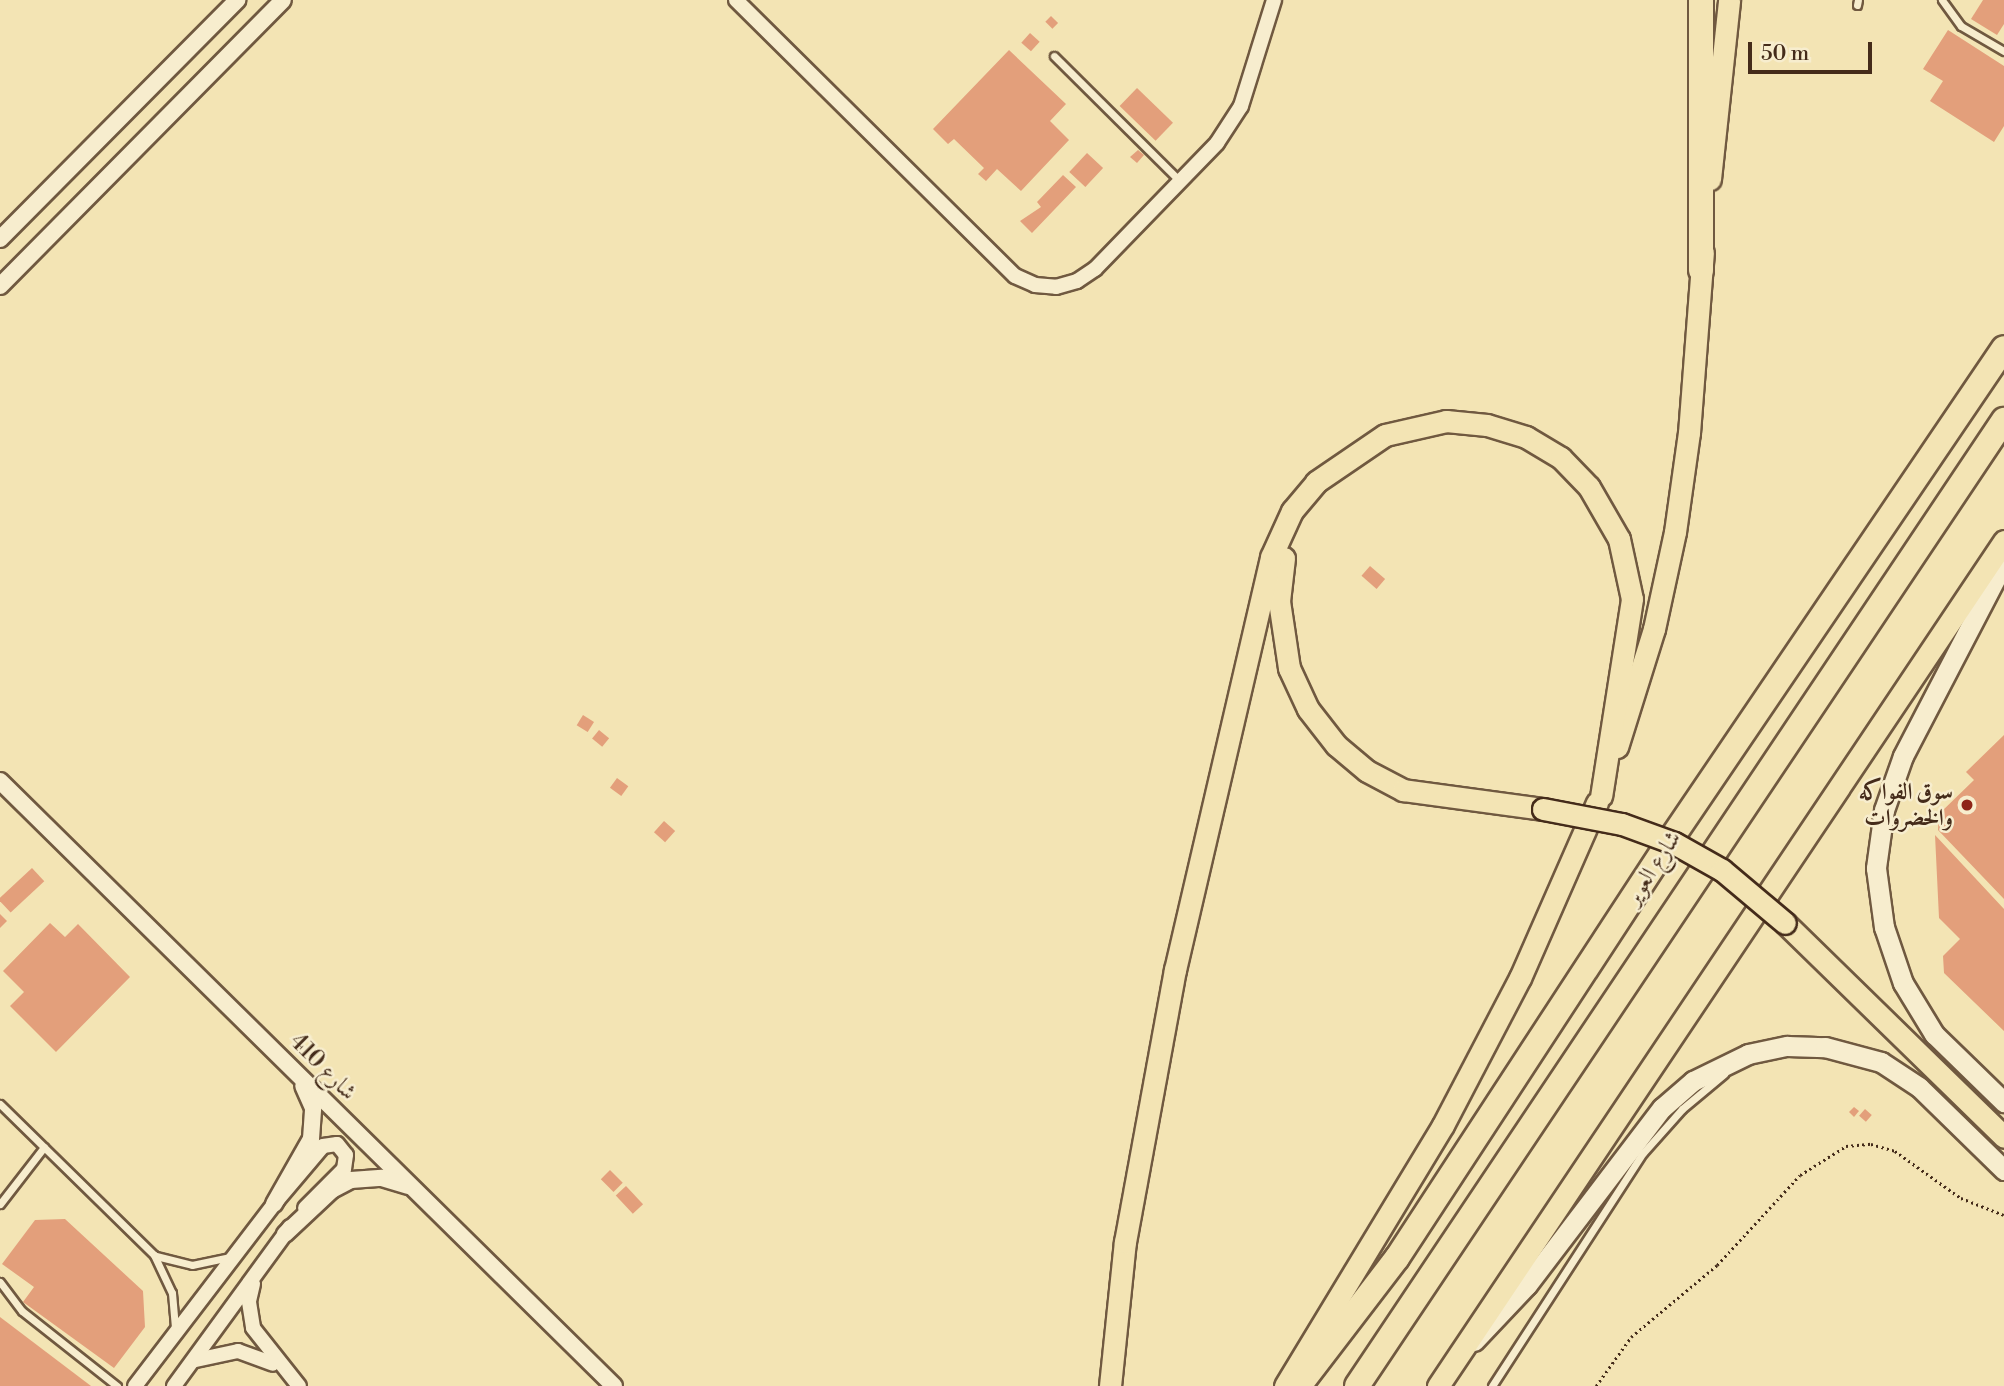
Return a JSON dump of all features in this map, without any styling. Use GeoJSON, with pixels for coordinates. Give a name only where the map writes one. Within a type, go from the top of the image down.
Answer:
{"type":"FeatureCollection","features":[{"type":"Feature","properties":{"kind":"highway"},"geometry":{"type":"LineString","coordinates":[[1701,0],[1701,270]]}},
{"type":"Feature","properties":{"kind":"highway","name":"شارع العوير"},"geometry":{"type":"LineString","coordinates":[[1299,1386],[1397,1258],[1678,828],[2004,348]]}},
{"type":"Feature","properties":{"kind":"highway","name":"شارع العوير"},"geometry":{"type":"LineString","coordinates":[[1357,1386],[2004,420]]}},
{"type":"Feature","properties":{"kind":"main road"},"geometry":{"type":"LineString","coordinates":[[1284,1386],[1443,1125],[1520,978],[1601,796],[1641,674],[1675,532],[1689,433],[1701,270],[1729,0]]}},
{"type":"Feature","properties":{"kind":"main road"},"geometry":{"type":"LineString","coordinates":[[1110,1386],[1125,1242],[1155,1063],[1271,557],[1282,527],[1303,496],[1346,460],[1407,427],[1467,422],[1507,430],[1545,446],[1589,486],[1619,539],[1632,598],[1601,796]]}},
{"type":"Feature","properties":{"kind":"main road"},"geometry":{"type":"LineString","coordinates":[[1346,460],[1302,512],[1280,578],[1283,646],[1308,709],[1351,758],[1403,790],[1543,809],[1622,824],[1674,843],[1744,886],[2004,1137]]}},
{"type":"Feature","properties":{"kind":"main road"},"geometry":{"type":"LineString","coordinates":[[1438,1386],[2004,541]]}},
{"type":"Feature","properties":{"kind":"main road"},"geometry":{"type":"LineString","coordinates":[[2004,562],[1903,756],[1884,810],[1876,867],[1884,927],[1903,983],[1934,1034],[2004,1102]]}},
{"type":"Feature","properties":{"kind":"main road"},"geometry":{"type":"LineString","coordinates":[[1461,1354],[1527,1285],[1662,1108],[1710,1070],[1768,1049],[1825,1047],[1863,1055],[1895,1070],[1928,1096],[2004,1170]]}},
{"type":"Feature","properties":{"kind":"street"},"geometry":{"type":"LineString","coordinates":[[0,239],[237,0]]}},
{"type":"Feature","properties":{"kind":"street"},"geometry":{"type":"LineString","coordinates":[[0,286],[283,0]]}},
{"type":"Feature","properties":{"kind":"street"},"geometry":{"type":"LineString","coordinates":[[736,0],[1015,276],[1035,285],[1056,287],[1077,281],[1095,269],[1217,143],[1241,106],[1274,0]]}},
{"type":"Feature","properties":{"kind":"street","name":"شارع 410"},"geometry":{"type":"LineString","coordinates":[[0,781],[614,1386]]}},
{"type":"Feature","properties":{"kind":"street"},"geometry":{"type":"LineString","coordinates":[[274,1204],[307,1148],[313,1129],[310,1098],[295,1072]]}},
{"type":"Feature","properties":{"kind":"street"},"geometry":{"type":"LineString","coordinates":[[135,1386],[233,1256],[323,1146],[330,1143],[343,1149],[344,1168],[316,1195],[285,1234],[174,1386]]}},
{"type":"Feature","properties":{"kind":"street"},"geometry":{"type":"LineString","coordinates":[[285,1234],[332,1190],[351,1180],[382,1178],[411,1187]]}},
{"type":"Feature","properties":{"kind":"street"},"geometry":{"type":"LineString","coordinates":[[256,1276],[249,1302],[253,1328],[283,1370],[299,1386]]}},
{"type":"Feature","properties":{"kind":"street"},"geometry":{"type":"LineString","coordinates":[[195,1360],[238,1351],[283,1370]]}},
{"type":"Feature","properties":{"kind":"lane"},"geometry":{"type":"LineString","coordinates":[[1944,1],[1961,26],[2004,51]]}},
{"type":"Feature","properties":{"kind":"lane"},"geometry":{"type":"LineString","coordinates":[[1054,56],[1180,181]]}},
{"type":"Feature","properties":{"kind":"lane"},"geometry":{"type":"LineString","coordinates":[[1492,1386],[1610,1200],[1661,1130],[1703,1090],[1768,1049]]}},
{"type":"Feature","properties":{"kind":"lane"},"geometry":{"type":"LineString","coordinates":[[0,1104],[154,1255],[172,1293],[175,1334]]}},
{"type":"Feature","properties":{"kind":"lane"},"geometry":{"type":"LineString","coordinates":[[0,1204],[44,1147]]}},
{"type":"Feature","properties":{"kind":"lane"},"geometry":{"type":"LineString","coordinates":[[154,1255],[192,1265],[233,1256]]}},
{"type":"Feature","properties":{"kind":"lane"},"geometry":{"type":"LineString","coordinates":[[0,1282],[22,1311],[117,1386]]}},
{"type":"Feature","properties":{"kind":"path"},"geometry":{"type":"LineString","coordinates":[[1596,1386],[1611,1359],[1631,1337],[1717,1265],[1800,1175],[1846,1146],[1871,1144],[1895,1151],[1961,1198],[2004,1215]]}},
{"type":"Feature","properties":{"kind":"building"},"geometry":{"type":"Polygon","coordinates":[[[1983,0],[2004,0],[2004,24],[1997,35],[1971,19],[1983,0]]]}},
{"type":"Feature","properties":{"kind":"building"},"geometry":{"type":"Polygon","coordinates":[[[1051,16],[1058,23],[1052,29],[1045,22],[1051,16]]]}},
{"type":"Feature","properties":{"kind":"building"},"geometry":{"type":"Polygon","coordinates":[[[1948,30],[2004,66],[2004,126],[1994,142],[1930,101],[1943,81],[1923,69],[1948,30]]]}},
{"type":"Feature","properties":{"kind":"building"},"geometry":{"type":"Polygon","coordinates":[[[1030,33],[1040,42],[1031,51],[1021,43],[1030,33]]]}},
{"type":"Feature","properties":{"kind":"building"},"geometry":{"type":"Polygon","coordinates":[[[1009,50],[1066,104],[1050,121],[1069,140],[1021,191],[997,169],[986,181],[978,174],[984,168],[954,139],[948,144],[933,129],[1009,50]]]}},
{"type":"Feature","properties":{"kind":"building"},"geometry":{"type":"Polygon","coordinates":[[[1137,88],[1173,123],[1156,141],[1120,106],[1137,88]]]}},
{"type":"Feature","properties":{"kind":"building"},"geometry":{"type":"Polygon","coordinates":[[[1138,150],[1144,155],[1137,163],[1130,157],[1138,150]]]}},
{"type":"Feature","properties":{"kind":"building"},"geometry":{"type":"Polygon","coordinates":[[[1087,153],[1103,168],[1085,187],[1069,172],[1087,153]]]}},
{"type":"Feature","properties":{"kind":"building"},"geometry":{"type":"Polygon","coordinates":[[[1063,175],[1076,187],[1032,233],[1020,221],[1041,207],[1037,202],[1063,175]]]}},
{"type":"Feature","properties":{"kind":"building"},"geometry":{"type":"Polygon","coordinates":[[[1370,566],[1385,579],[1377,589],[1361,576],[1370,566]]]}},
{"type":"Feature","properties":{"kind":"building"},"geometry":{"type":"Polygon","coordinates":[[[583,715],[594,722],[588,732],[577,725],[583,715]]]}},
{"type":"Feature","properties":{"kind":"building"},"geometry":{"type":"Polygon","coordinates":[[[599,730],[609,738],[602,747],[592,739],[599,730]]]}},
{"type":"Feature","properties":{"kind":"building"},"geometry":{"type":"Polygon","coordinates":[[[2004,735],[2004,899],[1938,830],[1939,814],[1974,780],[1966,772],[2004,735]]]}},
{"type":"Feature","properties":{"kind":"building"},"geometry":{"type":"Polygon","coordinates":[[[617,778],[628,786],[621,796],[610,788],[617,778]]]}},
{"type":"Feature","properties":{"kind":"building"},"geometry":{"type":"Polygon","coordinates":[[[664,821],[675,831],[665,842],[654,832],[664,821]]]}},
{"type":"Feature","properties":{"kind":"building"},"geometry":{"type":"Polygon","coordinates":[[[1935,835],[2004,909],[2004,1031],[1944,973],[1943,956],[1960,939],[1939,918],[1935,835]]]}},
{"type":"Feature","properties":{"kind":"building"},"geometry":{"type":"Polygon","coordinates":[[[32,868],[44,881],[11,913],[0,898],[32,868]]]}},
{"type":"Feature","properties":{"kind":"building"},"geometry":{"type":"Polygon","coordinates":[[[0,914],[7,921],[0,928],[0,914]]]}},
{"type":"Feature","properties":{"kind":"building"},"geometry":{"type":"Polygon","coordinates":[[[50,923],[65,937],[78,924],[130,977],[56,1052],[10,1006],[24,992],[3,971],[50,923]]]}},
{"type":"Feature","properties":{"kind":"building"},"geometry":{"type":"Polygon","coordinates":[[[1854,1107],[1859,1111],[1854,1117],[1849,1112],[1854,1107]]]}},
{"type":"Feature","properties":{"kind":"building"},"geometry":{"type":"Polygon","coordinates":[[[1865,1109],[1872,1115],[1866,1122],[1859,1116],[1865,1109]]]}},
{"type":"Feature","properties":{"kind":"building"},"geometry":{"type":"Polygon","coordinates":[[[610,1170],[623,1183],[614,1192],[601,1179],[610,1170]]]}},
{"type":"Feature","properties":{"kind":"building"},"geometry":{"type":"Polygon","coordinates":[[[626,1186],[643,1204],[633,1214],[616,1196],[626,1186]]]}},
{"type":"Feature","properties":{"kind":"building"},"geometry":{"type":"Polygon","coordinates":[[[65,1219],[143,1291],[145,1327],[114,1368],[23,1302],[34,1287],[2,1264],[35,1220],[65,1219]]]}},
{"type":"Feature","properties":{"kind":"building"},"geometry":{"type":"Polygon","coordinates":[[[0,1317],[91,1386],[0,1386],[0,1317]]]}},
{"type":"Feature","properties":{"kind":"place","name":"سوق الفواكه والخضروات"},"geometry":{"type":"Point","coordinates":[1967,805]}}]}
